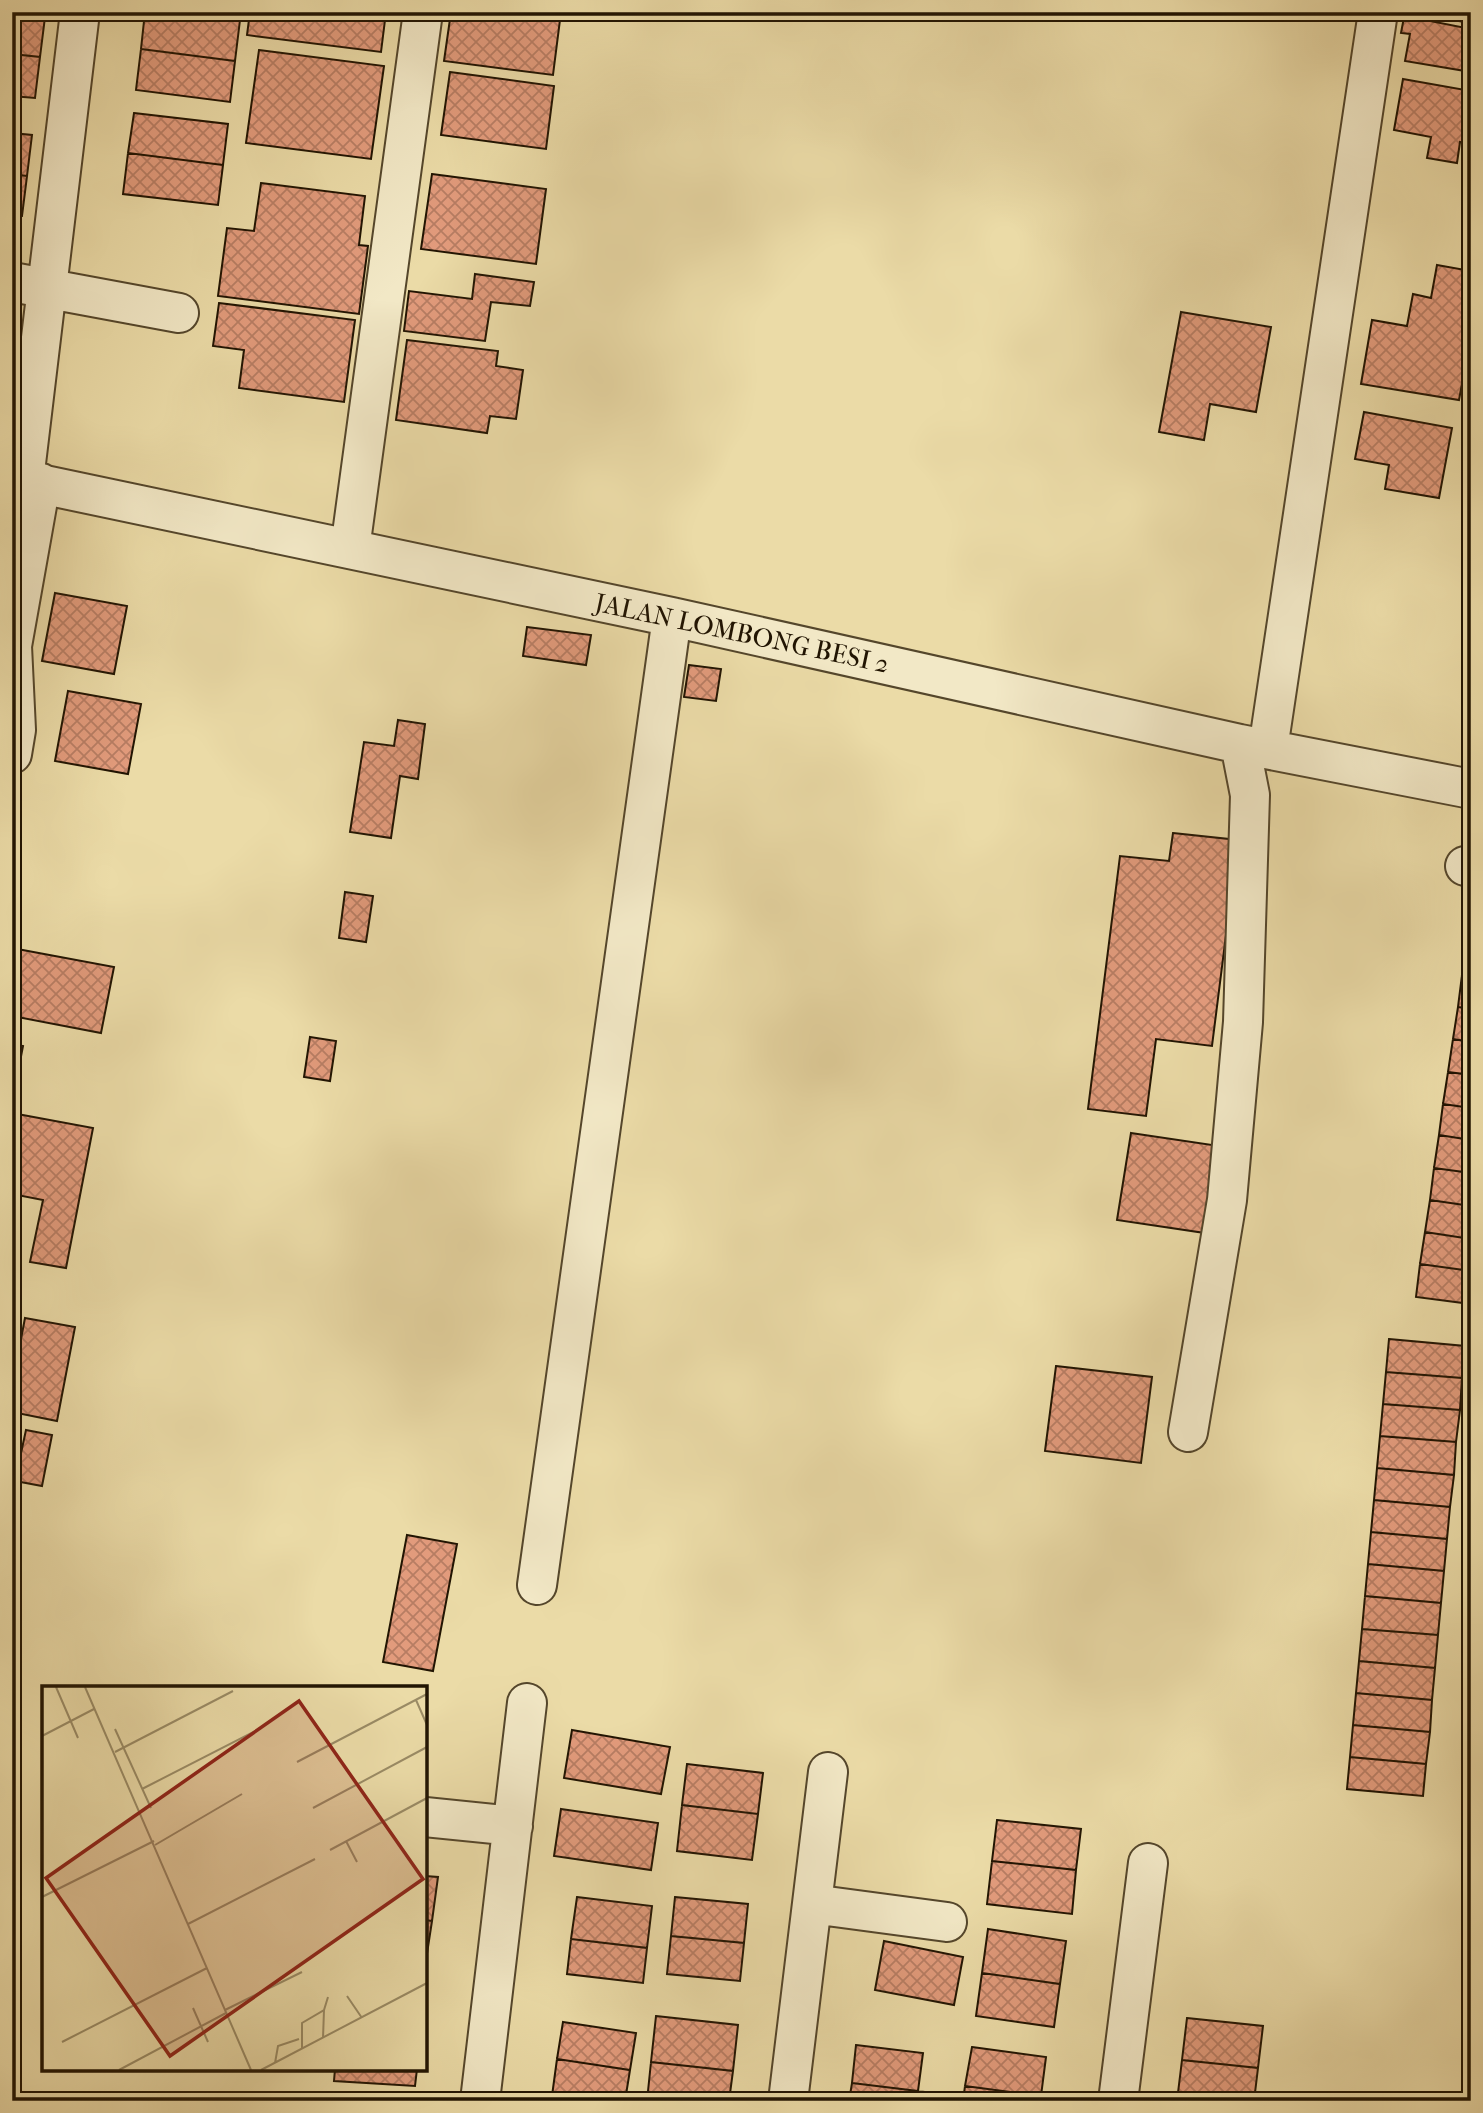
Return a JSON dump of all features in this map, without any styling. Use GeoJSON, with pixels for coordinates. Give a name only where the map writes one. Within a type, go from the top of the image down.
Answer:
{"type":"FeatureCollection","features":[{"type":"Feature","properties":{"kind":"street"},"geometry":{"type":"LineString","coordinates":[[12,754],[16,730],[12,646],[26,480],[30,285],[80,12]]}},
{"type":"Feature","properties":{"kind":"street"},"geometry":{"type":"LineString","coordinates":[[350,549],[423,12]]}},
{"type":"Feature","properties":{"kind":"street"},"geometry":{"type":"LineString","coordinates":[[1188,1432],[1227,1200],[1242,1022],[1254,746],[1378,12]]}},
{"type":"Feature","properties":{"kind":"street"},"geometry":{"type":"LineString","coordinates":[[30,285],[179,313]]}},
{"type":"Feature","properties":{"kind":"street","name":"JALAN LOMBONG BESI 2"},"geometry":{"type":"LineString","coordinates":[[26,480],[672,617],[1254,746],[1471,789]]}},
{"type":"Feature","properties":{"kind":"street"},"geometry":{"type":"LineString","coordinates":[[537,1585],[672,617]]}},
{"type":"Feature","properties":{"kind":"street"},"geometry":{"type":"LineString","coordinates":[[480,2101],[527,1703]]}},
{"type":"Feature","properties":{"kind":"street"},"geometry":{"type":"LineString","coordinates":[[788,2101],[828,1772]]}},
{"type":"Feature","properties":{"kind":"street"},"geometry":{"type":"LineString","coordinates":[[427,1817],[513,1826]]}},
{"type":"Feature","properties":{"kind":"street"},"geometry":{"type":"LineString","coordinates":[[1118,2101],[1148,1863]]}},
{"type":"Feature","properties":{"kind":"street"},"geometry":{"type":"LineString","coordinates":[[812,1904],[947,1923]]}},
{"type":"Feature","properties":{"kind":"building"},"geometry":{"type":"Polygon","coordinates":[[[145,12],[172,12],[240,20],[235,61],[141,49],[145,12]]]}},
{"type":"Feature","properties":{"kind":"building"},"geometry":{"type":"Polygon","coordinates":[[[250,12],[386,12],[381,52],[247,35],[250,12]]]}},
{"type":"Feature","properties":{"kind":"building"},"geometry":{"type":"Polygon","coordinates":[[[451,12],[561,12],[553,75],[444,61],[451,12]]]}},
{"type":"Feature","properties":{"kind":"building"},"geometry":{"type":"Polygon","coordinates":[[[1405,12],[1427,12],[1425,20],[1471,29],[1471,72],[1405,61],[1410,34],[1401,33],[1405,12]]]}},
{"type":"Feature","properties":{"kind":"building"},"geometry":{"type":"Polygon","coordinates":[[[1453,12],[1471,12],[1471,23],[1452,20],[1453,12]]]}},
{"type":"Feature","properties":{"kind":"building"},"geometry":{"type":"Polygon","coordinates":[[[12,13],[45,17],[40,57],[12,54],[12,13]]]}},
{"type":"Feature","properties":{"kind":"building"},"geometry":{"type":"Polygon","coordinates":[[[141,49],[235,61],[230,102],[136,90],[141,49]]]}},
{"type":"Feature","properties":{"kind":"building"},"geometry":{"type":"Polygon","coordinates":[[[259,50],[384,66],[371,159],[246,143],[259,50]]]}},
{"type":"Feature","properties":{"kind":"building"},"geometry":{"type":"Polygon","coordinates":[[[12,54],[40,57],[35,98],[12,96],[12,54]]]}},
{"type":"Feature","properties":{"kind":"building"},"geometry":{"type":"Polygon","coordinates":[[[450,72],[554,86],[546,149],[441,135],[450,72]]]}},
{"type":"Feature","properties":{"kind":"building"},"geometry":{"type":"Polygon","coordinates":[[[1403,79],[1471,91],[1471,144],[1460,142],[1457,163],[1427,158],[1431,137],[1394,130],[1403,79]]]}},
{"type":"Feature","properties":{"kind":"building"},"geometry":{"type":"Polygon","coordinates":[[[134,113],[228,124],[223,165],[128,153],[134,113]]]}},
{"type":"Feature","properties":{"kind":"building"},"geometry":{"type":"Polygon","coordinates":[[[12,133],[32,135],[27,176],[12,174],[12,133]]]}},
{"type":"Feature","properties":{"kind":"building"},"geometry":{"type":"Polygon","coordinates":[[[128,153],[223,165],[218,205],[123,194],[128,153]]]}},
{"type":"Feature","properties":{"kind":"building"},"geometry":{"type":"Polygon","coordinates":[[[12,174],[27,176],[22,216],[12,215],[12,174]]]}},
{"type":"Feature","properties":{"kind":"building"},"geometry":{"type":"Polygon","coordinates":[[[432,174],[546,189],[536,264],[421,249],[432,174]]]}},
{"type":"Feature","properties":{"kind":"building"},"geometry":{"type":"Polygon","coordinates":[[[261,183],[365,196],[359,245],[368,246],[359,314],[218,296],[227,228],[254,231],[261,183]]]}},
{"type":"Feature","properties":{"kind":"building"},"geometry":{"type":"Polygon","coordinates":[[[1437,265],[1471,271],[1471,335],[1459,400],[1361,384],[1372,320],[1407,326],[1413,294],[1431,298],[1437,265]]]}},
{"type":"Feature","properties":{"kind":"building"},"geometry":{"type":"Polygon","coordinates":[[[475,274],[534,282],[530,306],[491,302],[485,341],[404,331],[409,291],[472,299],[475,274]]]}},
{"type":"Feature","properties":{"kind":"building"},"geometry":{"type":"Polygon","coordinates":[[[219,303],[355,320],[344,402],[239,388],[244,350],[213,346],[219,303]]]}},
{"type":"Feature","properties":{"kind":"building"},"geometry":{"type":"Polygon","coordinates":[[[1181,312],[1271,327],[1256,412],[1210,404],[1204,440],[1159,432],[1181,312]]]}},
{"type":"Feature","properties":{"kind":"building"},"geometry":{"type":"Polygon","coordinates":[[[407,340],[498,351],[496,366],[523,370],[516,419],[490,416],[487,433],[396,420],[407,340]]]}},
{"type":"Feature","properties":{"kind":"building"},"geometry":{"type":"Polygon","coordinates":[[[1364,412],[1452,428],[1439,498],[1385,489],[1389,465],[1355,459],[1364,412]]]}},
{"type":"Feature","properties":{"kind":"building"},"geometry":{"type":"Polygon","coordinates":[[[55,593],[127,606],[114,674],[42,661],[55,593]]]}},
{"type":"Feature","properties":{"kind":"building"},"geometry":{"type":"Polygon","coordinates":[[[527,627],[591,635],[586,665],[523,656],[527,627]]]}},
{"type":"Feature","properties":{"kind":"building"},"geometry":{"type":"Polygon","coordinates":[[[689,665],[721,669],[716,701],[684,697],[689,665]]]}},
{"type":"Feature","properties":{"kind":"building"},"geometry":{"type":"Polygon","coordinates":[[[68,691],[141,704],[128,774],[55,761],[68,691]]]}},
{"type":"Feature","properties":{"kind":"building"},"geometry":{"type":"Polygon","coordinates":[[[398,720],[425,724],[418,779],[400,776],[391,838],[350,832],[364,742],[394,746],[398,720]]]}},
{"type":"Feature","properties":{"kind":"building"},"geometry":{"type":"Polygon","coordinates":[[[1173,833],[1238,840],[1212,1046],[1156,1039],[1146,1116],[1088,1109],[1120,856],[1169,861],[1173,833]]]}},
{"type":"Feature","properties":{"kind":"building"},"geometry":{"type":"Polygon","coordinates":[[[345,892],[373,896],[366,942],[339,938],[345,892]]]}},
{"type":"Feature","properties":{"kind":"building"},"geometry":{"type":"Polygon","coordinates":[[[1467,943],[1471,944],[1471,976],[1462,975],[1467,943]]]}},
{"type":"Feature","properties":{"kind":"building"},"geometry":{"type":"Polygon","coordinates":[[[12,948],[114,967],[101,1033],[12,1016],[12,948]]]}},
{"type":"Feature","properties":{"kind":"building"},"geometry":{"type":"Polygon","coordinates":[[[1462,975],[1471,976],[1471,1009],[1458,1007],[1462,975]]]}},
{"type":"Feature","properties":{"kind":"building"},"geometry":{"type":"Polygon","coordinates":[[[1458,1007],[1471,1009],[1471,1042],[1453,1039],[1458,1007]]]}},
{"type":"Feature","properties":{"kind":"building"},"geometry":{"type":"Polygon","coordinates":[[[310,1037],[336,1041],[330,1081],[304,1077],[310,1037]]]}},
{"type":"Feature","properties":{"kind":"building"},"geometry":{"type":"Polygon","coordinates":[[[1453,1039],[1471,1042],[1471,1075],[1448,1072],[1453,1039]]]}},
{"type":"Feature","properties":{"kind":"building"},"geometry":{"type":"Polygon","coordinates":[[[12,1044],[23,1046],[12,1103],[12,1044]]]}},
{"type":"Feature","properties":{"kind":"building"},"geometry":{"type":"Polygon","coordinates":[[[1448,1072],[1471,1075],[1471,1108],[1443,1104],[1448,1072]]]}},
{"type":"Feature","properties":{"kind":"building"},"geometry":{"type":"Polygon","coordinates":[[[1443,1104],[1471,1108],[1471,1140],[1439,1135],[1443,1104]]]}},
{"type":"Feature","properties":{"kind":"building"},"geometry":{"type":"Polygon","coordinates":[[[12,1113],[93,1128],[66,1268],[30,1262],[43,1200],[12,1194],[12,1113]]]}},
{"type":"Feature","properties":{"kind":"building"},"geometry":{"type":"Polygon","coordinates":[[[1131,1133],[1219,1146],[1205,1233],[1117,1220],[1131,1133]]]}},
{"type":"Feature","properties":{"kind":"building"},"geometry":{"type":"Polygon","coordinates":[[[1439,1135],[1471,1140],[1471,1173],[1434,1168],[1439,1135]]]}},
{"type":"Feature","properties":{"kind":"building"},"geometry":{"type":"Polygon","coordinates":[[[1434,1168],[1471,1173],[1471,1206],[1430,1200],[1434,1168]]]}},
{"type":"Feature","properties":{"kind":"building"},"geometry":{"type":"Polygon","coordinates":[[[1430,1200],[1471,1206],[1471,1239],[1425,1232],[1430,1200]]]}},
{"type":"Feature","properties":{"kind":"building"},"geometry":{"type":"Polygon","coordinates":[[[1425,1232],[1471,1239],[1471,1271],[1420,1264],[1425,1232]]]}},
{"type":"Feature","properties":{"kind":"building"},"geometry":{"type":"Polygon","coordinates":[[[1420,1264],[1471,1271],[1471,1304],[1416,1297],[1420,1264]]]}},
{"type":"Feature","properties":{"kind":"building"},"geometry":{"type":"Polygon","coordinates":[[[25,1318],[75,1327],[57,1421],[12,1412],[12,1386],[25,1318]]]}},
{"type":"Feature","properties":{"kind":"building"},"geometry":{"type":"Polygon","coordinates":[[[1389,1339],[1465,1346],[1462,1378],[1386,1372],[1389,1339]]]}},
{"type":"Feature","properties":{"kind":"building"},"geometry":{"type":"Polygon","coordinates":[[[1056,1366],[1152,1377],[1141,1463],[1045,1451],[1056,1366]]]}},
{"type":"Feature","properties":{"kind":"building"},"geometry":{"type":"Polygon","coordinates":[[[1386,1372],[1462,1378],[1460,1410],[1383,1404],[1386,1372]]]}},
{"type":"Feature","properties":{"kind":"building"},"geometry":{"type":"Polygon","coordinates":[[[1383,1404],[1460,1410],[1456,1442],[1380,1436],[1383,1404]]]}},
{"type":"Feature","properties":{"kind":"building"},"geometry":{"type":"Polygon","coordinates":[[[26,1430],[52,1435],[42,1486],[15,1481],[26,1430]]]}},
{"type":"Feature","properties":{"kind":"building"},"geometry":{"type":"Polygon","coordinates":[[[1380,1436],[1456,1442],[1454,1475],[1377,1468],[1380,1436]]]}},
{"type":"Feature","properties":{"kind":"building"},"geometry":{"type":"Polygon","coordinates":[[[1377,1468],[1454,1475],[1450,1507],[1374,1500],[1377,1468]]]}},
{"type":"Feature","properties":{"kind":"building"},"geometry":{"type":"Polygon","coordinates":[[[1374,1500],[1450,1507],[1447,1539],[1371,1532],[1374,1500]]]}},
{"type":"Feature","properties":{"kind":"building"},"geometry":{"type":"Polygon","coordinates":[[[1371,1532],[1447,1539],[1444,1571],[1368,1564],[1371,1532]]]}},
{"type":"Feature","properties":{"kind":"building"},"geometry":{"type":"Polygon","coordinates":[[[407,1535],[457,1544],[433,1671],[383,1662],[407,1535]]]}},
{"type":"Feature","properties":{"kind":"building"},"geometry":{"type":"Polygon","coordinates":[[[1368,1564],[1444,1571],[1441,1603],[1365,1596],[1368,1564]]]}},
{"type":"Feature","properties":{"kind":"building"},"geometry":{"type":"Polygon","coordinates":[[[1365,1596],[1441,1603],[1438,1635],[1362,1629],[1365,1596]]]}},
{"type":"Feature","properties":{"kind":"building"},"geometry":{"type":"Polygon","coordinates":[[[1362,1629],[1438,1635],[1435,1668],[1359,1661],[1362,1629]]]}},
{"type":"Feature","properties":{"kind":"building"},"geometry":{"type":"Polygon","coordinates":[[[1359,1661],[1435,1668],[1432,1700],[1356,1693],[1359,1661]]]}},
{"type":"Feature","properties":{"kind":"building"},"geometry":{"type":"Polygon","coordinates":[[[1356,1693],[1432,1700],[1430,1732],[1353,1725],[1356,1693]]]}},
{"type":"Feature","properties":{"kind":"building"},"geometry":{"type":"Polygon","coordinates":[[[1353,1725],[1430,1732],[1426,1764],[1350,1757],[1353,1725]]]}},
{"type":"Feature","properties":{"kind":"building"},"geometry":{"type":"Polygon","coordinates":[[[572,1730],[670,1747],[661,1794],[564,1778],[572,1730]]]}},
{"type":"Feature","properties":{"kind":"building"},"geometry":{"type":"Polygon","coordinates":[[[1350,1757],[1426,1764],[1423,1796],[1347,1789],[1350,1757]]]}},
{"type":"Feature","properties":{"kind":"building"},"geometry":{"type":"Polygon","coordinates":[[[687,1764],[763,1773],[758,1814],[682,1805],[687,1764]]]}},
{"type":"Feature","properties":{"kind":"building"},"geometry":{"type":"Polygon","coordinates":[[[682,1805],[758,1814],[752,1860],[677,1851],[682,1805]]]}},
{"type":"Feature","properties":{"kind":"building"},"geometry":{"type":"Polygon","coordinates":[[[561,1809],[658,1823],[651,1870],[554,1856],[561,1809]]]}},
{"type":"Feature","properties":{"kind":"building"},"geometry":{"type":"Polygon","coordinates":[[[997,1820],[1081,1829],[1076,1870],[992,1861],[997,1820]]]}},
{"type":"Feature","properties":{"kind":"building"},"geometry":{"type":"Polygon","coordinates":[[[992,1861],[1076,1870],[1072,1914],[987,1904],[992,1861]]]}},
{"type":"Feature","properties":{"kind":"building"},"geometry":{"type":"Polygon","coordinates":[[[427,1876],[438,1877],[432,1921],[427,1920],[427,1876]]]}},
{"type":"Feature","properties":{"kind":"building"},"geometry":{"type":"Polygon","coordinates":[[[577,1897],[652,1906],[647,1948],[571,1939],[577,1897]]]}},
{"type":"Feature","properties":{"kind":"building"},"geometry":{"type":"Polygon","coordinates":[[[675,1897],[748,1904],[744,1943],[671,1936],[675,1897]]]}},
{"type":"Feature","properties":{"kind":"building"},"geometry":{"type":"Polygon","coordinates":[[[427,1920],[432,1921],[427,1954],[427,1920]]]}},
{"type":"Feature","properties":{"kind":"building"},"geometry":{"type":"Polygon","coordinates":[[[988,1929],[1066,1941],[1060,1984],[982,1973],[988,1929]]]}},
{"type":"Feature","properties":{"kind":"building"},"geometry":{"type":"Polygon","coordinates":[[[671,1936],[744,1943],[740,1981],[667,1974],[671,1936]]]}},
{"type":"Feature","properties":{"kind":"building"},"geometry":{"type":"Polygon","coordinates":[[[571,1939],[647,1948],[643,1983],[567,1974],[571,1939]]]}},
{"type":"Feature","properties":{"kind":"building"},"geometry":{"type":"Polygon","coordinates":[[[884,1941],[963,1957],[954,2005],[875,1990],[884,1941]]]}},
{"type":"Feature","properties":{"kind":"building"},"geometry":{"type":"Polygon","coordinates":[[[982,1973],[1060,1984],[1054,2027],[976,2016],[982,1973]]]}},
{"type":"Feature","properties":{"kind":"building"},"geometry":{"type":"Polygon","coordinates":[[[656,2016],[738,2025],[733,2071],[651,2062],[656,2016]]]}},
{"type":"Feature","properties":{"kind":"building"},"geometry":{"type":"Polygon","coordinates":[[[1187,2018],[1263,2026],[1258,2068],[1182,2060],[1187,2018]]]}},
{"type":"Feature","properties":{"kind":"building"},"geometry":{"type":"Polygon","coordinates":[[[563,2022],[636,2033],[630,2070],[557,2059],[563,2022]]]}},
{"type":"Feature","properties":{"kind":"building"},"geometry":{"type":"Polygon","coordinates":[[[856,2045],[923,2053],[918,2091],[852,2083],[856,2045]]]}},
{"type":"Feature","properties":{"kind":"building"},"geometry":{"type":"Polygon","coordinates":[[[972,2047],[1046,2057],[1041,2096],[965,2086],[972,2047]]]}},
{"type":"Feature","properties":{"kind":"building"},"geometry":{"type":"Polygon","coordinates":[[[557,2059],[630,2070],[625,2101],[584,2101],[552,2096],[557,2059]]]}},
{"type":"Feature","properties":{"kind":"building"},"geometry":{"type":"Polygon","coordinates":[[[1182,2060],[1258,2068],[1254,2101],[1177,2101],[1182,2060]]]}},
{"type":"Feature","properties":{"kind":"building"},"geometry":{"type":"Polygon","coordinates":[[[651,2062],[733,2071],[729,2101],[647,2101],[651,2062]]]}},
{"type":"Feature","properties":{"kind":"building"},"geometry":{"type":"Polygon","coordinates":[[[335,2071],[417,2071],[415,2086],[334,2081],[335,2071]]]}},
{"type":"Feature","properties":{"kind":"building"},"geometry":{"type":"Polygon","coordinates":[[[852,2083],[934,2093],[933,2101],[849,2101],[852,2083]]]}},
{"type":"Feature","properties":{"kind":"building"},"geometry":{"type":"Polygon","coordinates":[[[965,2086],[1041,2096],[1040,2101],[963,2101],[965,2086]]]}}]}
